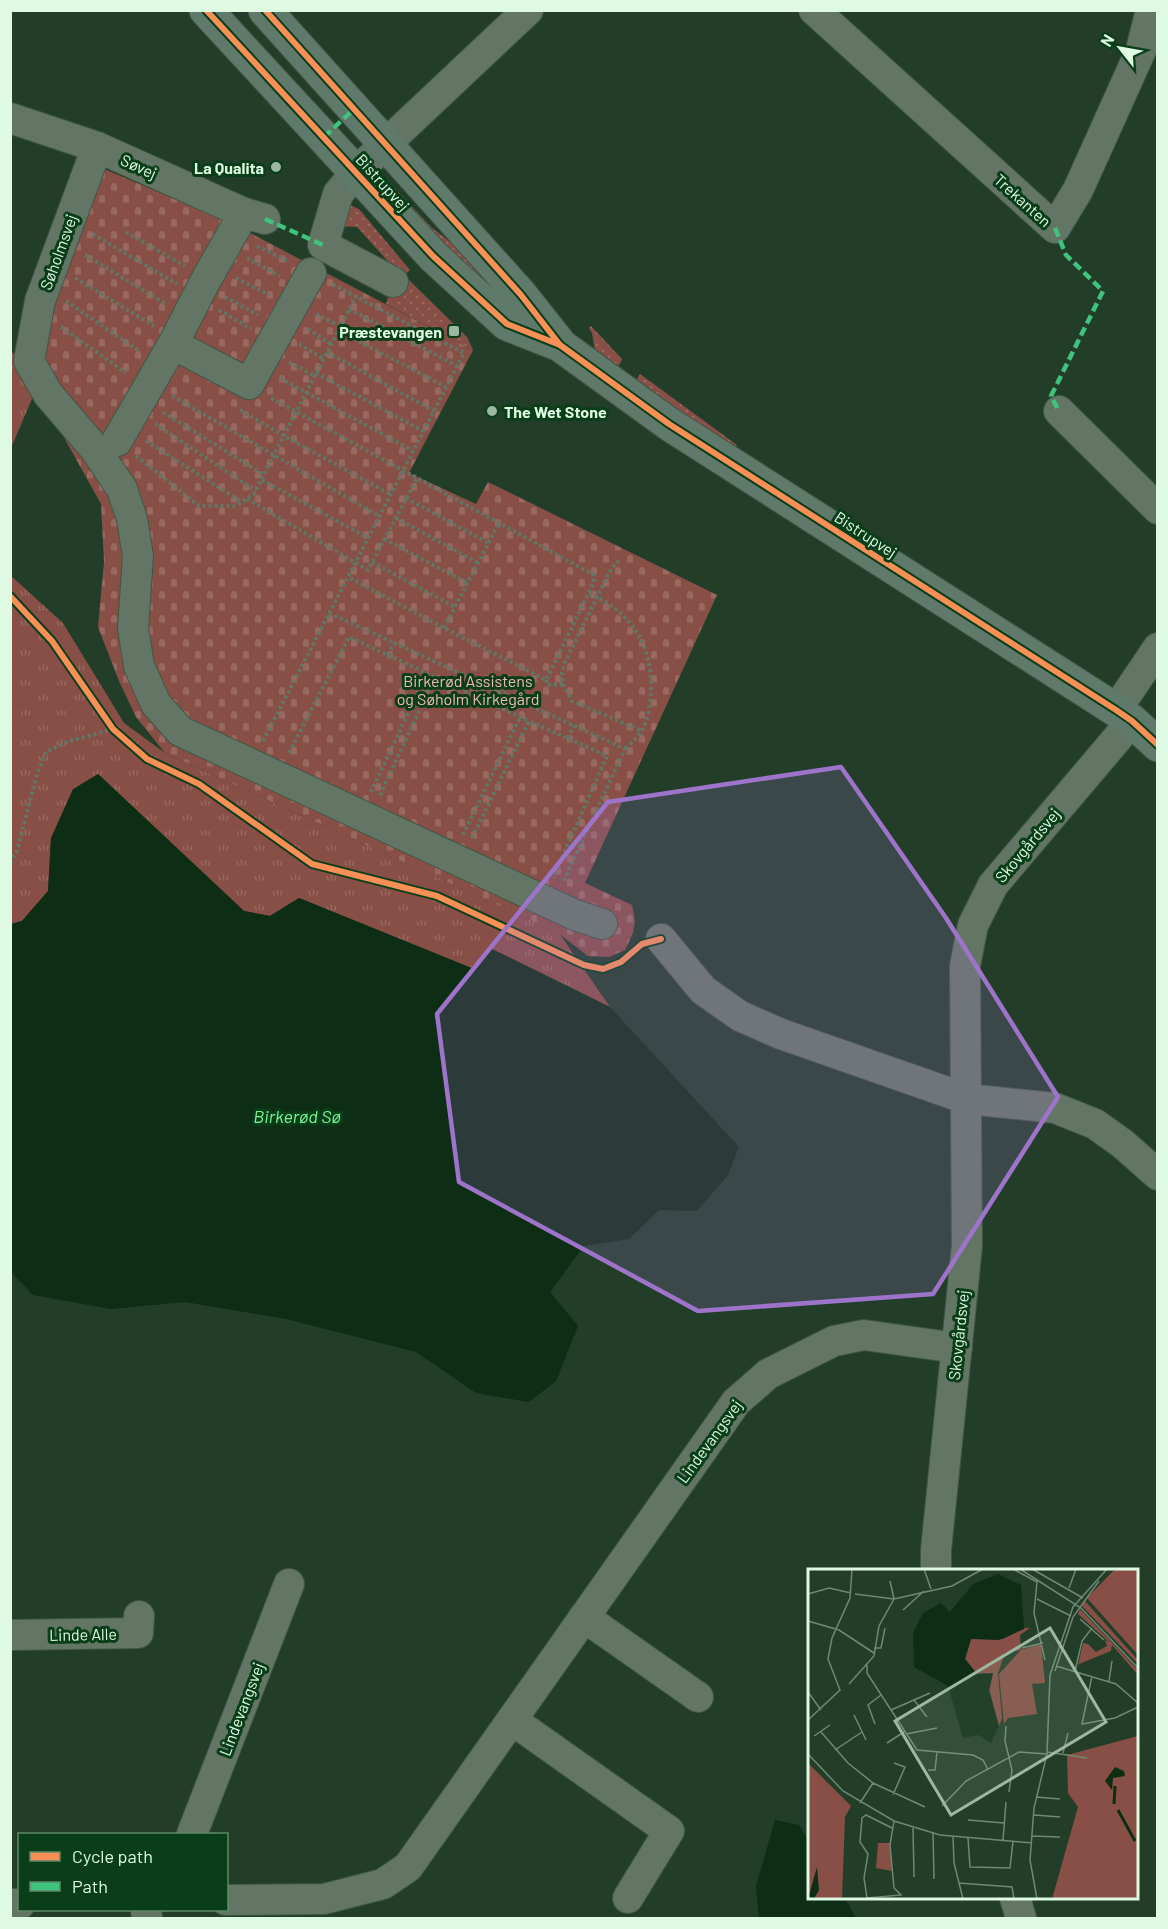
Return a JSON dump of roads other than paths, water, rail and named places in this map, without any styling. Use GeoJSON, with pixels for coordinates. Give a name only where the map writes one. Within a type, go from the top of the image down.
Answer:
{"type":"FeatureCollection","features":[{"type":"Feature","properties":{"kind":"main road","name":"Bistrupvej"},"geometry":{"type":"LineString","coordinates":[[206,10],[433,256],[507,324],[560,345],[669,424],[1124,716],[1158,744]]}},
{"type":"Feature","properties":{"kind":"main road","name":"Bistrupvej"},"geometry":{"type":"LineString","coordinates":[[265,10],[521,295],[560,345]]}},
{"type":"Feature","properties":{"kind":"street"},"geometry":{"type":"LineString","coordinates":[[393,282],[323,245],[338,194],[356,172],[528,10]]}},
{"type":"Feature","properties":{"kind":"street","name":"Trekanten"},"geometry":{"type":"LineString","coordinates":[[814,10],[1055,228],[1078,190],[1141,50],[1151,10]]}},
{"type":"Feature","properties":{"kind":"street","name":"Søvej"},"geometry":{"type":"LineString","coordinates":[[10,118],[97,147],[184,325],[280,327]]}},
{"type":"Feature","properties":{"kind":"street","name":"Søholmsvej"},"geometry":{"type":"LineString","coordinates":[[97,147],[40,301],[29,361],[48,394],[95,449],[122,489],[132,519],[138,556],[133,628],[139,666],[156,704],[180,731],[548,903],[602,924]]}},
{"type":"Feature","properties":{"kind":"street"},"geometry":{"type":"LineString","coordinates":[[1059,411],[1158,509]]}},
{"type":"Feature","properties":{"kind":"street","name":"Skovgårdsvej"},"geometry":{"type":"LineString","coordinates":[[936,1569],[936,1550],[967,1246],[965,966],[973,924],[993,885],[1124,716],[1158,648]]}},
{"type":"Feature","properties":{"kind":"street"},"geometry":{"type":"LineString","coordinates":[[661,939],[703,990],[740,1016],[781,1034],[967,1099],[1055,1108],[1095,1124],[1123,1144],[1158,1175]]}},
{"type":"Feature","properties":{"kind":"street","name":"Lindevangsvej"},"geometry":{"type":"LineString","coordinates":[[228,1900],[324,1899],[383,1884],[408,1867],[736,1402],[768,1374],[834,1341],[864,1335],[957,1348]]}},
{"type":"Feature","properties":{"kind":"street","name":"Lindevangsvej"},"geometry":{"type":"LineString","coordinates":[[192,1833],[289,1584]]}},
{"type":"Feature","properties":{"kind":"street","name":"Linde Alle"},"geometry":{"type":"LineString","coordinates":[[10,1635],[138,1633],[139,1616]]}},
{"type":"Feature","properties":{"kind":"street"},"geometry":{"type":"LineString","coordinates":[[584,1617],[698,1697]]}},
{"type":"Feature","properties":{"kind":"street"},"geometry":{"type":"LineString","coordinates":[[512,1720],[669,1831],[628,1898]]}},
{"type":"Feature","properties":{"kind":"street"},"geometry":{"type":"LineString","coordinates":[[1015,1899],[1021,1918]]}},
{"type":"Feature","properties":{"kind":"water","name":"Birkerød Sø"},"geometry":{"type":"Polygon","coordinates":[[[98,774],[244,911],[270,916],[299,898],[471,968],[492,949],[610,1007],[739,1147],[728,1175],[697,1211],[659,1210],[629,1239],[584,1246],[550,1292],[578,1326],[556,1381],[529,1402],[476,1393],[416,1352],[286,1319],[185,1302],[111,1309],[33,1295],[11,1272],[11,924],[22,921],[48,891],[51,838],[73,789],[98,774]]]}},
{"type":"Feature","properties":{"kind":"water"},"geometry":{"type":"Polygon","coordinates":[[[775,1820],[799,1825],[808,1840],[808,1899],[846,1899],[856,1918],[759,1918],[756,1886],[775,1820]]]}},
{"type":"Feature","properties":{"kind":"place","name":"La Qualita"},"geometry":{"type":"Point","coordinates":[276,167]}},
{"type":"Feature","properties":{"kind":"place","name":"Præstevangen"},"geometry":{"type":"Point","coordinates":[454,331]}},
{"type":"Feature","properties":{"kind":"place","name":"The Wet Stone"},"geometry":{"type":"Point","coordinates":[492,411]}},
{"type":"Feature","properties":{"kind":"park label","name":"Birkerød Assistens og Søholm Kirkegård"},"geometry":{"type":"Point","coordinates":[468,689]}}]}
